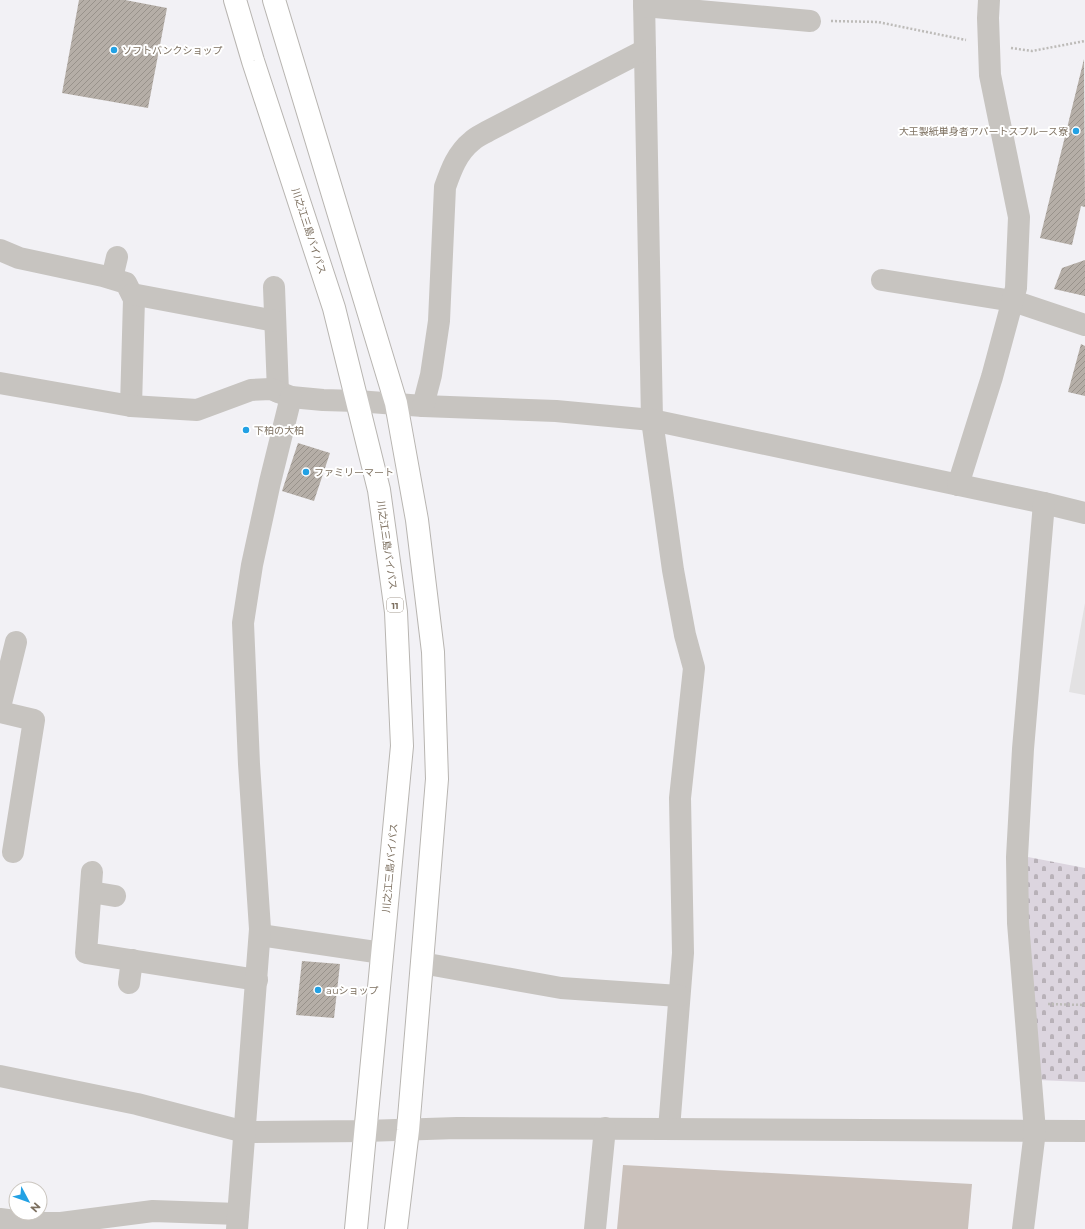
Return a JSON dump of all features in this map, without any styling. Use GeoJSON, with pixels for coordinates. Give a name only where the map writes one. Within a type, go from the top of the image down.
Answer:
{"type":"FeatureCollection","features":[{"type":"Feature","properties":{"kind":"highway","name":"川之江三島バイパス"},"geometry":{"type":"LineString","coordinates":[[235,0],[255,69],[334,308],[358,400],[379,490],[396,612],[402,746],[356,1229]]}},
{"type":"Feature","properties":{"kind":"highway"},"geometry":{"type":"LineString","coordinates":[[274,0],[396,404],[417,520],[433,652],[437,779],[408,1130],[396,1229]]}},
{"type":"Feature","properties":{"kind":"street"},"geometry":{"type":"LineString","coordinates":[[958,485],[992,377],[1016,288],[1019,217],[990,75],[988,18],[989,0]]}},
{"type":"Feature","properties":{"kind":"street"},"geometry":{"type":"LineString","coordinates":[[669,1129],[682,953],[680,798],[694,668],[684,635],[673,570],[652,420],[644,3],[810,21]]}},
{"type":"Feature","properties":{"kind":"street"},"geometry":{"type":"LineString","coordinates":[[423,406],[431,375],[439,321],[445,187],[458,155],[472,141],[488,130],[645,50]]}},
{"type":"Feature","properties":{"kind":"street"},"geometry":{"type":"LineString","coordinates":[[0,250],[19,258],[112,278],[126,283],[134,299],[131,406]]}},
{"type":"Feature","properties":{"kind":"street"},"geometry":{"type":"LineString","coordinates":[[112,278],[117,257]]}},
{"type":"Feature","properties":{"kind":"street"},"geometry":{"type":"LineString","coordinates":[[882,280],[1012,302],[1085,325]]}},
{"type":"Feature","properties":{"kind":"street"},"geometry":{"type":"LineString","coordinates":[[0,1219],[31,1223],[61,1222],[153,1211],[237,1222],[260,935],[249,764],[243,623],[252,565],[270,482],[284,394],[275,321],[274,287]]}},
{"type":"Feature","properties":{"kind":"street"},"geometry":{"type":"LineString","coordinates":[[132,294],[275,321]]}},
{"type":"Feature","properties":{"kind":"street"},"geometry":{"type":"LineString","coordinates":[[0,383],[131,406],[197,410],[251,390],[271,389],[284,394],[323,400],[358,400],[423,406],[556,411],[652,420],[1085,513]]}},
{"type":"Feature","properties":{"kind":"street"},"geometry":{"type":"LineString","coordinates":[[1022,1229],[1035,1131],[1018,923],[1017,857],[1023,749],[1044,503]]}},
{"type":"Feature","properties":{"kind":"street"},"geometry":{"type":"LineString","coordinates":[[0,707],[16,642]]}},
{"type":"Feature","properties":{"kind":"street"},"geometry":{"type":"LineString","coordinates":[[0,712],[34,720],[13,852]]}},
{"type":"Feature","properties":{"kind":"street"},"geometry":{"type":"LineString","coordinates":[[115,896],[92,882],[86,953],[257,980]]}},
{"type":"Feature","properties":{"kind":"street"},"geometry":{"type":"LineString","coordinates":[[260,935],[382,953]]}},
{"type":"Feature","properties":{"kind":"street"},"geometry":{"type":"LineString","coordinates":[[129,983],[132,960]]}},
{"type":"Feature","properties":{"kind":"street"},"geometry":{"type":"LineString","coordinates":[[422,963],[561,988],[679,996]]}},
{"type":"Feature","properties":{"kind":"street"},"geometry":{"type":"LineString","coordinates":[[0,1076],[137,1104],[245,1132],[365,1132],[456,1128],[1085,1131]]}},
{"type":"Feature","properties":{"kind":"street"},"geometry":{"type":"LineString","coordinates":[[595,1229],[605,1128]]}},
{"type":"Feature","properties":{"kind":"path"},"geometry":{"type":"LineString","coordinates":[[810,21],[878,22],[989,45],[1032,51],[1085,41]]}},
{"type":"Feature","properties":{"kind":"path"},"geometry":{"type":"LineString","coordinates":[[1025,1004],[1085,1005]]}},
{"type":"Feature","properties":{"kind":"shaded area"},"geometry":{"type":"Polygon","coordinates":[[[1085,603],[1085,695],[1069,692],[1085,603]]]}},
{"type":"Feature","properties":{"kind":"shaded area"},"geometry":{"type":"Polygon","coordinates":[[[623,1165],[972,1184],[968,1229],[617,1229],[623,1165]]]}},
{"type":"Feature","properties":{"kind":"green space"},"geometry":{"type":"Polygon","coordinates":[[[1028,857],[1085,868],[1085,1082],[1038,1080],[1025,899],[1028,857]]]}},
{"type":"Feature","properties":{"kind":"building","name":"ソフトバンクショップ"},"geometry":{"type":"Polygon","coordinates":[[[79,0],[125,0],[167,8],[148,108],[62,93],[79,0]]]}},
{"type":"Feature","properties":{"kind":"building","name":"大王製紙単身者アパートスプルース寮"},"geometry":{"type":"Polygon","coordinates":[[[1084,59],[1085,207],[1081,206],[1072,245],[1040,238],[1084,59]]]}},
{"type":"Feature","properties":{"kind":"building"},"geometry":{"type":"Polygon","coordinates":[[[1085,260],[1085,296],[1054,289],[1062,268],[1085,260]]]}},
{"type":"Feature","properties":{"kind":"building"},"geometry":{"type":"Polygon","coordinates":[[[1081,344],[1085,346],[1085,396],[1068,392],[1081,344]]]}},
{"type":"Feature","properties":{"kind":"building","name":"ファミリーマート"},"geometry":{"type":"Polygon","coordinates":[[[298,443],[330,453],[314,501],[282,491],[298,443]]]}},
{"type":"Feature","properties":{"kind":"building","name":"auショップ"},"geometry":{"type":"Polygon","coordinates":[[[302,961],[340,964],[334,1018],[296,1015],[302,961]]]}},
{"type":"Feature","properties":{"kind":"place","name":"ソフトバンクショップ"},"geometry":{"type":"Point","coordinates":[114,50]}},
{"type":"Feature","properties":{"kind":"place","name":"大王製紙単身者アパートスプルース寮"},"geometry":{"type":"Point","coordinates":[1076,131]}},
{"type":"Feature","properties":{"kind":"place","name":"下柏の大柏"},"geometry":{"type":"Point","coordinates":[246,430]}},
{"type":"Feature","properties":{"kind":"place","name":"ファミリーマート"},"geometry":{"type":"Point","coordinates":[306,472]}},
{"type":"Feature","properties":{"kind":"place","name":"auショップ"},"geometry":{"type":"Point","coordinates":[318,990]}}]}
